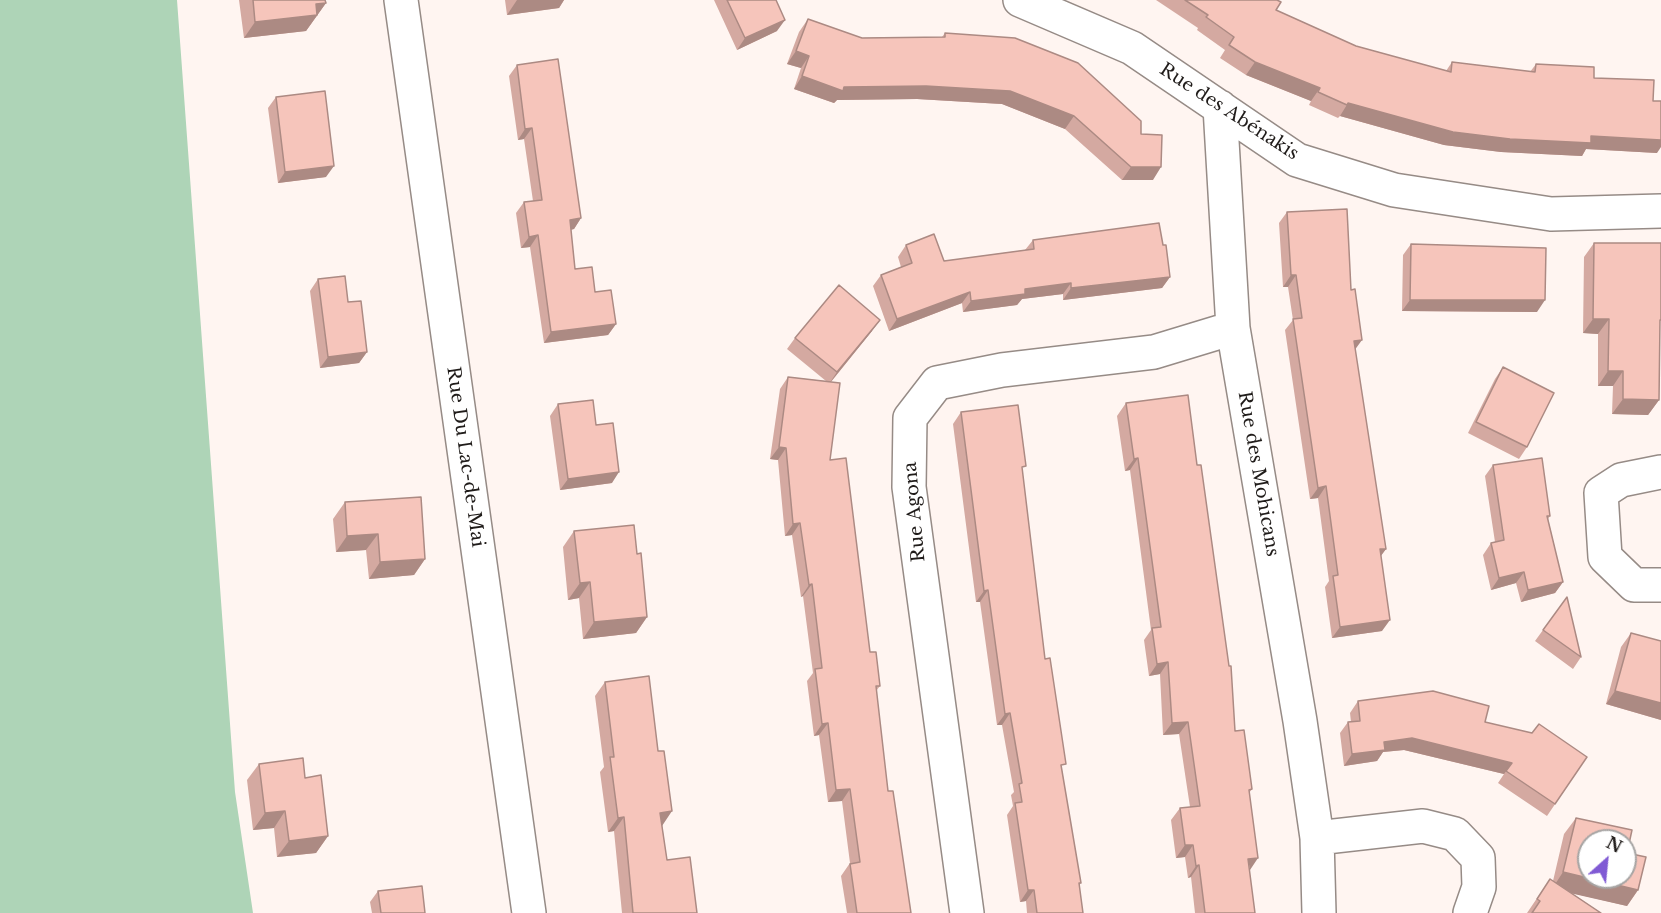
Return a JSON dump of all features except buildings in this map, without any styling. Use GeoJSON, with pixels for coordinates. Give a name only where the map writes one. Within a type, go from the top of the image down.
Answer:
{"type":"FeatureCollection","features":[{"type":"Feature","properties":{"kind":"street","name":"Rue Du Lac-de-Mai"},"geometry":{"type":"LineString","coordinates":[[401,0],[529,913]]}},
{"type":"Feature","properties":{"kind":"street","name":"Rue des Abénakis"},"geometry":{"type":"LineString","coordinates":[[1020,0],[1132,48],[1298,159],[1394,190],[1551,214],[1661,211]]}},
{"type":"Feature","properties":{"kind":"street","name":"Rue des Mohicans"},"geometry":{"type":"LineString","coordinates":[[1220,107],[1233,328],[1300,721],[1317,838],[1319,913]]}},
{"type":"Feature","properties":{"kind":"street","name":"Rue Agona"},"geometry":{"type":"LineString","coordinates":[[967,913],[909,487],[910,418],[937,383],[1002,370],[1154,352],[1233,328]]}},
{"type":"Feature","properties":{"kind":"street"},"geometry":{"type":"LineString","coordinates":[[1661,472],[1621,480],[1601,493],[1605,557],[1634,585],[1661,585]]}},
{"type":"Feature","properties":{"kind":"street"},"geometry":{"type":"LineString","coordinates":[[1317,838],[1423,826],[1455,834],[1478,858],[1479,887],[1470,913]]}},
{"type":"Feature","properties":{"kind":"green space"},"geometry":{"type":"Polygon","coordinates":[[[0,0],[177,0],[235,792],[253,913],[0,913],[0,0]]]}}]}
